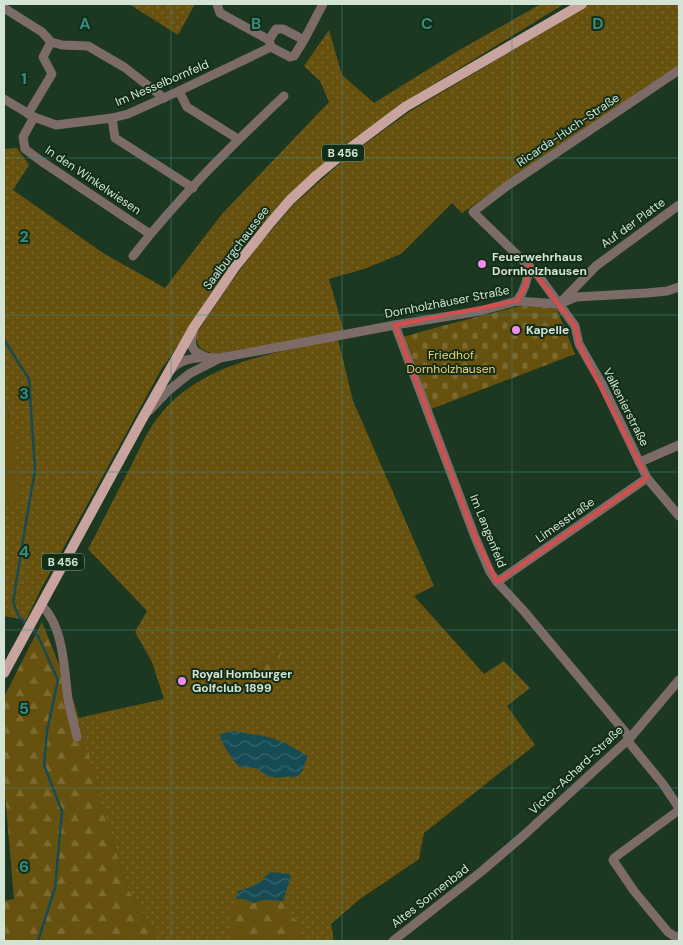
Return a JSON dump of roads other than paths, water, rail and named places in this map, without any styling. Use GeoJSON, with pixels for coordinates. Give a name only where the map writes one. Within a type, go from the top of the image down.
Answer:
{"type":"FeatureCollection","features":[{"type":"Feature","properties":{"kind":"main road","name":"Saalburgchaussee"},"geometry":{"type":"LineString","coordinates":[[4,673],[141,421],[194,328],[235,267],[290,200],[346,151],[405,108],[582,4]]}},
{"type":"Feature","properties":{"kind":"street"},"geometry":{"type":"LineString","coordinates":[[217,4],[220,13],[290,57],[294,56],[304,40],[322,4]]}},
{"type":"Feature","properties":{"kind":"street"},"geometry":{"type":"LineString","coordinates":[[4,8],[42,32],[51,42],[62,45],[88,46],[124,67],[164,98]]}},
{"type":"Feature","properties":{"kind":"street","name":"Im Nesselbornfeld"},"geometry":{"type":"LineString","coordinates":[[4,99],[31,116],[56,125],[112,118],[128,114],[180,91],[270,44],[276,29],[282,29],[304,40]]}},
{"type":"Feature","properties":{"kind":"street","name":"In den Winkelwiesen"},"geometry":{"type":"LineString","coordinates":[[51,42],[43,57],[52,74],[31,116],[23,137],[25,148],[41,161],[150,234]]}},
{"type":"Feature","properties":{"kind":"street","name":"Ricarda-Huch-Straße"},"geometry":{"type":"LineString","coordinates":[[473,212],[507,186],[679,70]]}},
{"type":"Feature","properties":{"kind":"street"},"geometry":{"type":"LineString","coordinates":[[180,91],[187,108],[238,139]]}},
{"type":"Feature","properties":{"kind":"street"},"geometry":{"type":"LineString","coordinates":[[133,256],[150,234],[238,139],[284,96]]}},
{"type":"Feature","properties":{"kind":"street"},"geometry":{"type":"LineString","coordinates":[[112,118],[115,138],[193,188]]}},
{"type":"Feature","properties":{"kind":"street","name":"Auf der Platte"},"geometry":{"type":"LineString","coordinates":[[559,304],[596,266],[679,205]]}},
{"type":"Feature","properties":{"kind":"street","name":"Valkenierstraße"},"geometry":{"type":"LineString","coordinates":[[473,212],[538,275],[575,326],[579,344],[602,384],[647,478],[679,516]]}},
{"type":"Feature","properties":{"kind":"street"},"geometry":{"type":"LineString","coordinates":[[517,301],[526,285],[528,266]]}},
{"type":"Feature","properties":{"kind":"street","name":"Dornholzhäuser Straße"},"geometry":{"type":"LineString","coordinates":[[169,371],[182,361],[206,357],[220,358],[480,311],[517,301],[559,304],[576,297],[647,293],[667,291],[679,287]]}},
{"type":"Feature","properties":{"kind":"street","name":"Im Langenfeld"},"geometry":{"type":"LineString","coordinates":[[395,325],[490,572],[629,739],[663,784],[679,809]]}},
{"type":"Feature","properties":{"kind":"street"},"geometry":{"type":"LineString","coordinates":[[194,328],[191,342],[193,348],[198,354],[206,357]]}},
{"type":"Feature","properties":{"kind":"street","name":"Dornholzhäuser Straße"},"geometry":{"type":"LineString","coordinates":[[141,421],[168,391],[189,374],[220,358]]}},
{"type":"Feature","properties":{"kind":"street"},"geometry":{"type":"LineString","coordinates":[[640,462],[679,445]]}},
{"type":"Feature","properties":{"kind":"street","name":"Limesstraße"},"geometry":{"type":"LineString","coordinates":[[497,582],[647,478]]}},
{"type":"Feature","properties":{"kind":"street"},"geometry":{"type":"LineString","coordinates":[[41,605],[48,611],[60,641],[68,701],[77,736]]}},
{"type":"Feature","properties":{"kind":"street","name":"Victor-Achard-Straße"},"geometry":{"type":"LineString","coordinates":[[482,871],[524,836],[629,739],[679,680]]}},
{"type":"Feature","properties":{"kind":"street"},"geometry":{"type":"LineString","coordinates":[[679,809],[613,860],[634,891],[668,932],[679,937]]}},
{"type":"Feature","properties":{"kind":"street","name":"Altes Sonnenbad"},"geometry":{"type":"LineString","coordinates":[[393,941],[482,871]]}},
{"type":"Feature","properties":{"kind":"water"},"geometry":{"type":"Polygon","coordinates":[[[234,731],[274,739],[308,756],[301,772],[298,776],[277,778],[269,777],[256,768],[240,767],[233,760],[220,739],[220,734],[234,731]]]}},
{"type":"Feature","properties":{"kind":"water"},"geometry":{"type":"Polygon","coordinates":[[[271,872],[289,874],[291,877],[283,901],[263,900],[254,903],[244,899],[236,899],[238,891],[260,882],[271,872]]]}},
{"type":"Feature","properties":{"kind":"waterway"},"geometry":{"type":"LineString","coordinates":[[4,340],[29,379],[35,470],[13,602],[19,617],[27,625]]}},
{"type":"Feature","properties":{"kind":"waterway"},"geometry":{"type":"LineString","coordinates":[[31,629],[38,636],[58,680],[47,731],[44,765],[62,811],[55,888],[38,941]]}},
{"type":"Feature","properties":{"kind":"place","name":"Feuerwehrhaus Dornholzhausen"},"geometry":{"type":"Point","coordinates":[482,264]}},
{"type":"Feature","properties":{"kind":"place","name":"Kapelle"},"geometry":{"type":"Point","coordinates":[516,330]}},
{"type":"Feature","properties":{"kind":"place","name":"Royal Homburger Golfclub 1899"},"geometry":{"type":"Point","coordinates":[182,681]}},
{"type":"Feature","properties":{"kind":"park label","name":"Friedhof Dornholzhausen"},"geometry":{"type":"Point","coordinates":[451,362]}}]}
